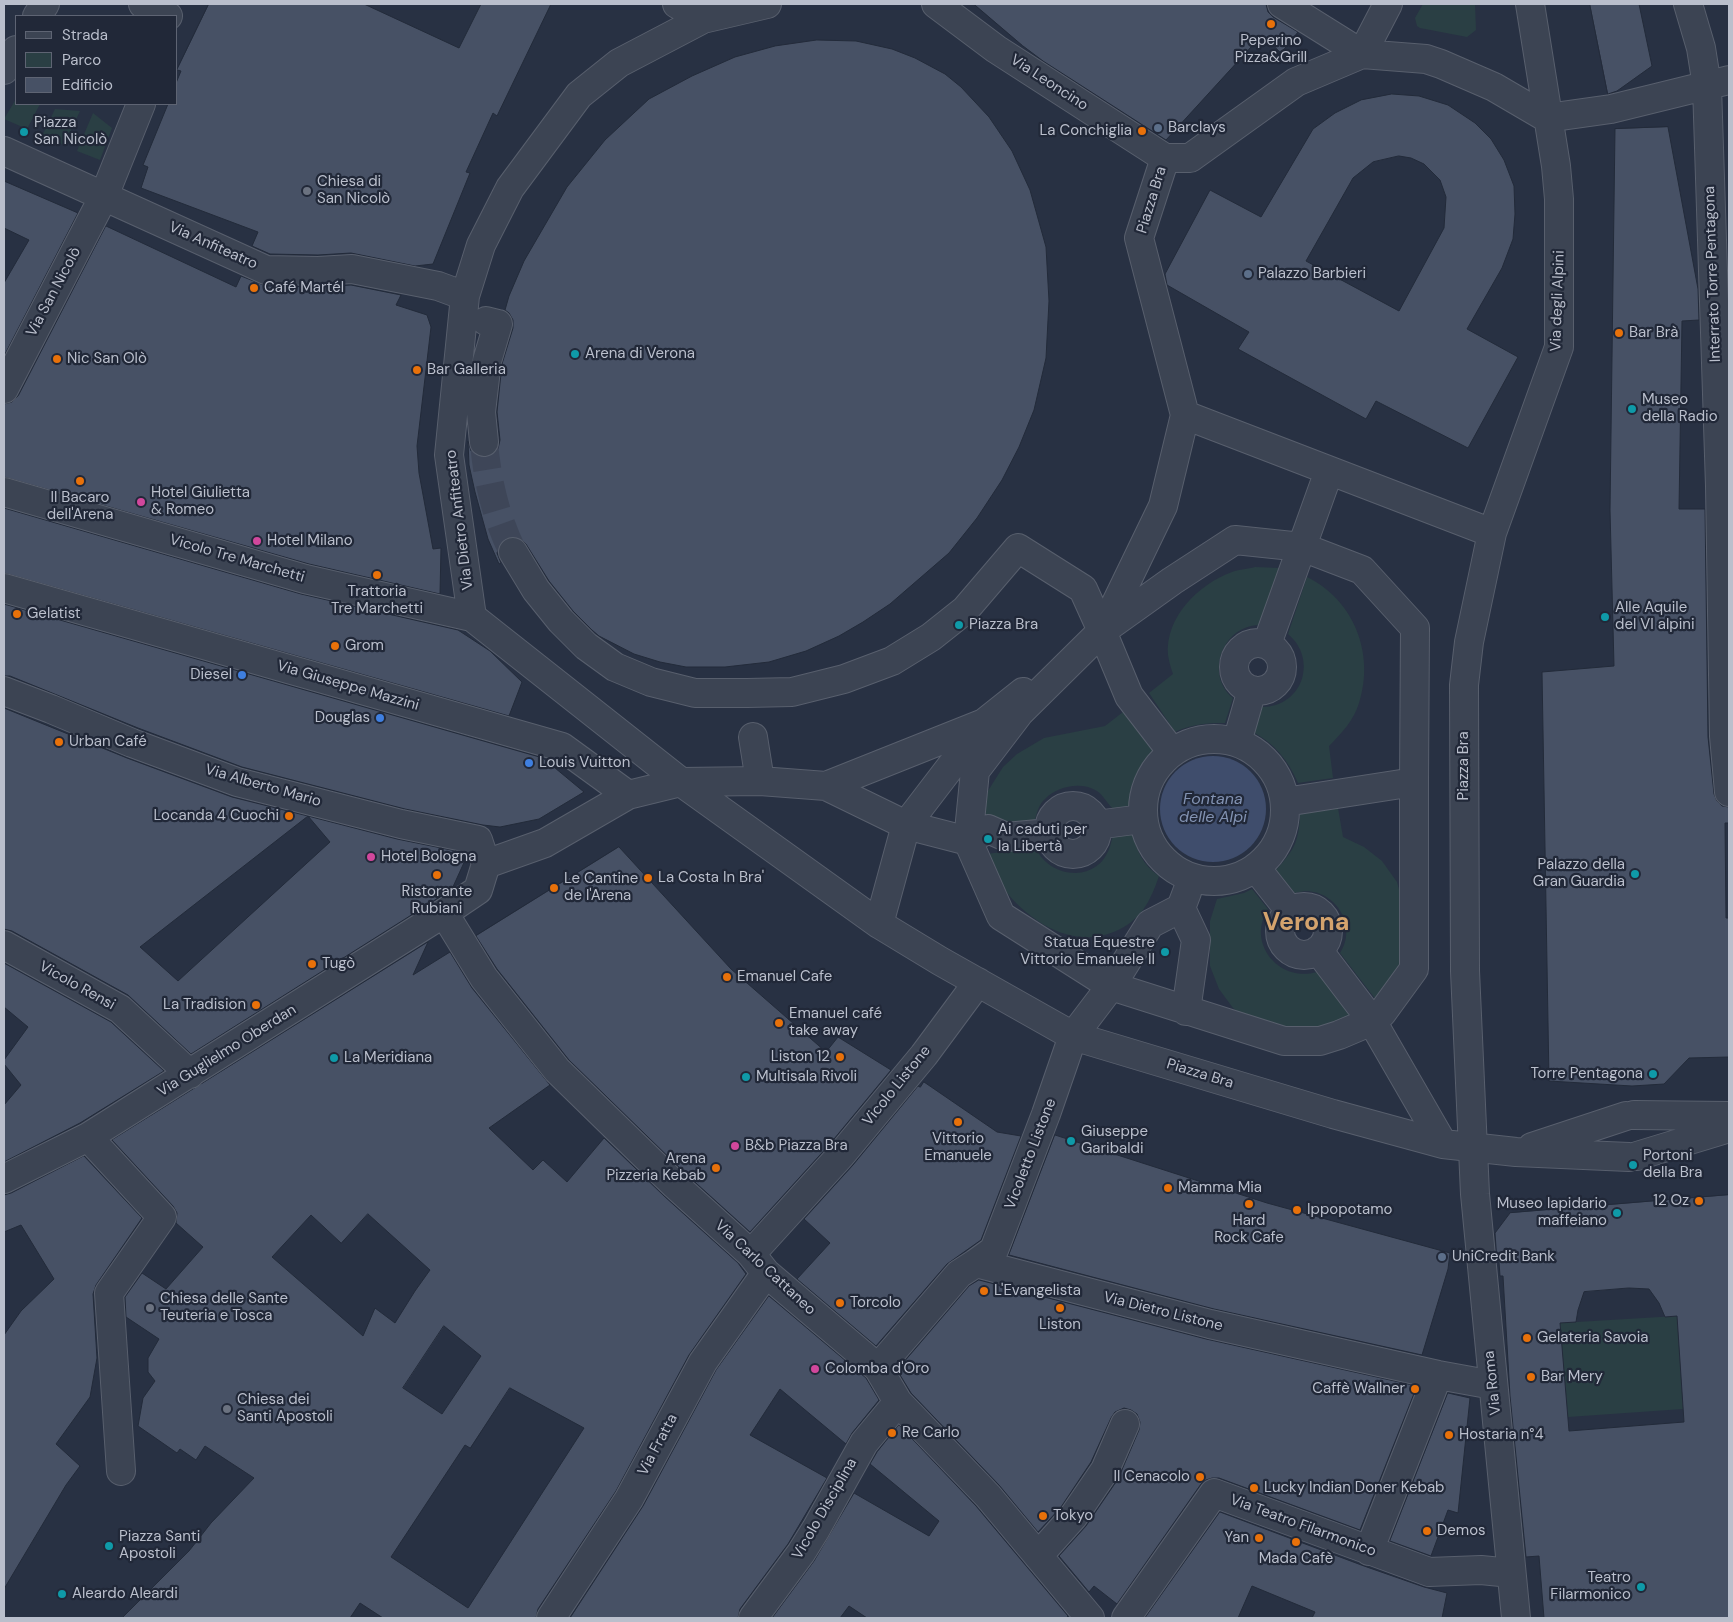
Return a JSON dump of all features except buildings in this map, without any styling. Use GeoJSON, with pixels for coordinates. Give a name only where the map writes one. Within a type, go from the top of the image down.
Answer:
{"type":"FeatureCollection","features":[{"type":"Feature","properties":{"kind":"street"},"geometry":{"type":"LineString","coordinates":[[38,15],[45,4]]}},
{"type":"Feature","properties":{"kind":"street"},"geometry":{"type":"LineString","coordinates":[[143,4],[166,15]]}},
{"type":"Feature","properties":{"kind":"street"},"geometry":{"type":"LineString","coordinates":[[677,4],[703,19]]}},
{"type":"Feature","properties":{"kind":"street","name":"Via Dietro Anfiteatro"},"geometry":{"type":"LineString","coordinates":[[472,617],[449,455],[464,296],[481,245],[510,188],[579,95],[619,63],[703,19],[768,4]]}},
{"type":"Feature","properties":{"kind":"street","name":"Via Leoncino"},"geometry":{"type":"LineString","coordinates":[[936,4],[1008,57],[1165,158]]}},
{"type":"Feature","properties":{"kind":"street"},"geometry":{"type":"LineString","coordinates":[[1282,4],[1362,54]]}},
{"type":"Feature","properties":{"kind":"street"},"geometry":{"type":"LineString","coordinates":[[1362,54],[1388,4]]}},
{"type":"Feature","properties":{"kind":"street","name":"Via degli Alpini"},"geometry":{"type":"LineString","coordinates":[[1492,533],[1559,347],[1559,198],[1556,166],[1530,4]]}},
{"type":"Feature","properties":{"kind":"street","name":"Interrato Torre Pentagona"},"geometry":{"type":"LineString","coordinates":[[1688,4],[1701,48],[1718,83],[1724,736],[1729,792]]}},
{"type":"Feature","properties":{"kind":"street"},"geometry":{"type":"LineString","coordinates":[[4,70],[15,52]]}},
{"type":"Feature","properties":{"kind":"street"},"geometry":{"type":"LineString","coordinates":[[1165,158],[1190,158],[1296,82],[1362,54],[1426,59],[1441,64],[1494,87],[1547,118],[1611,109],[1718,83]]}},
{"type":"Feature","properties":{"kind":"street"},"geometry":{"type":"LineString","coordinates":[[104,196],[140,105]]}},
{"type":"Feature","properties":{"kind":"street","name":"Via Anfiteatro"},"geometry":{"type":"LineString","coordinates":[[4,151],[266,270],[318,271],[352,269],[438,286],[464,296]]}},
{"type":"Feature","properties":{"kind":"street","name":"Piazza Bra"},"geometry":{"type":"LineString","coordinates":[[879,924],[906,825],[984,722],[1102,631],[1172,581],[1235,540],[1302,547],[1362,570],[1415,628],[1414,969],[1382,1013],[1372,1021],[1320,1041],[1284,1041],[1111,986],[1000,916],[968,841],[976,772],[1020,712],[1102,631],[1163,506],[1186,415],[1139,238],[1165,158]]}},
{"type":"Feature","properties":{"kind":"street","name":"Via San Nicolò"},"geometry":{"type":"LineString","coordinates":[[4,389],[104,196]]}},
{"type":"Feature","properties":{"kind":"street"},"geometry":{"type":"LineString","coordinates":[[484,442],[482,403],[487,361],[498,324],[486,321]]}},
{"type":"Feature","properties":{"kind":"street"},"geometry":{"type":"LineString","coordinates":[[1186,415],[1492,533]]}},
{"type":"Feature","properties":{"kind":"street"},"geometry":{"type":"LineString","coordinates":[[1237,742],[1252,690],[1245,687],[1236,675],[1235,659],[1239,653],[1252,644],[1267,644],[1329,471]]}},
{"type":"Feature","properties":{"kind":"street","name":"Vicolo Tre Marchetti"},"geometry":{"type":"LineString","coordinates":[[4,492],[305,579],[472,617]]}},
{"type":"Feature","properties":{"kind":"street","name":"Piazza Bra"},"geometry":{"type":"LineString","coordinates":[[472,617],[524,660],[682,782],[879,924],[1074,1036],[1333,1114],[1443,1144],[1472,1147],[1465,971],[1464,686],[1469,642],[1492,533]]}},
{"type":"Feature","properties":{"kind":"street"},"geometry":{"type":"LineString","coordinates":[[513,552],[536,590],[561,621],[586,646],[615,667],[650,682],[695,693],[747,694],[792,692],[844,679],[892,661],[931,637],[965,610],[1018,548],[1083,590],[1129,696],[1172,752]]}},
{"type":"Feature","properties":{"kind":"street","name":"Via Giuseppe Mazzini"},"geometry":{"type":"LineString","coordinates":[[4,588],[562,747],[628,795]]}},
{"type":"Feature","properties":{"kind":"street","name":"Via Alberto Mario"},"geometry":{"type":"LineString","coordinates":[[4,691],[237,782],[400,824],[478,840],[486,864]]}},
{"type":"Feature","properties":{"kind":"street","name":"Piazza Bra"},"geometry":{"type":"LineString","coordinates":[[826,786],[984,722]]}},
{"type":"Feature","properties":{"kind":"street"},"geometry":{"type":"LineString","coordinates":[[753,737],[760,781]]}},
{"type":"Feature","properties":{"kind":"street"},"geometry":{"type":"LineString","coordinates":[[1215,738],[1237,742],[1254,751],[1269,765],[1280,782],[1285,802],[1285,821],[1280,839],[1270,855],[1256,868],[1237,878],[1215,882],[1192,879],[1174,870],[1159,856],[1148,839],[1142,819],[1143,800],[1148,781],[1158,765],[1172,752],[1192,742],[1215,738]]}},
{"type":"Feature","properties":{"kind":"street","name":"Piazza Bra"},"geometry":{"type":"LineString","coordinates":[[682,782],[760,781],[826,786],[906,825],[968,841]]}},
{"type":"Feature","properties":{"kind":"street"},"geometry":{"type":"LineString","coordinates":[[486,864],[546,843],[628,795],[682,782]]}},
{"type":"Feature","properties":{"kind":"street"},"geometry":{"type":"LineString","coordinates":[[1285,802],[1414,782]]}},
{"type":"Feature","properties":{"kind":"street"},"geometry":{"type":"LineString","coordinates":[[968,841],[988,830],[1006,837],[1049,833],[1055,847],[1069,854],[1076,854],[1084,852],[1090,847],[1097,833],[1096,826],[1142,819]]}},
{"type":"Feature","properties":{"kind":"street","name":"Via Guglielmo Oberdan"},"geometry":{"type":"LineString","coordinates":[[4,1179],[88,1137],[444,913],[478,890],[486,864]]}},
{"type":"Feature","properties":{"kind":"street"},"geometry":{"type":"LineString","coordinates":[[1256,868],[1290,911],[1304,906],[1318,911],[1323,916],[1327,923],[1327,938],[1318,950],[1372,1021],[1443,1144]]}},
{"type":"Feature","properties":{"kind":"street"},"geometry":{"type":"LineString","coordinates":[[1074,1036],[1111,986],[1150,924],[1181,908],[1192,879]]}},
{"type":"Feature","properties":{"kind":"street"},"geometry":{"type":"LineString","coordinates":[[1181,908],[1196,940],[1186,1011]]}},
{"type":"Feature","properties":{"kind":"street","name":"Via Carlo Cattaneo"},"geometry":{"type":"LineString","coordinates":[[444,913],[484,978],[557,1070],[759,1264],[878,1368],[898,1402],[988,1496],[1085,1616]]}},
{"type":"Feature","properties":{"kind":"street","name":"Vicolo Rensi"},"geometry":{"type":"LineString","coordinates":[[4,946],[120,1009],[190,1074]]}},
{"type":"Feature","properties":{"kind":"street","name":"Vicolo Listone"},"geometry":{"type":"LineString","coordinates":[[759,1264],[846,1148],[924,1055],[978,982]]}},
{"type":"Feature","properties":{"kind":"street","name":"Vicoletto Listone"},"geometry":{"type":"LineString","coordinates":[[983,1265],[994,1250],[1074,1036]]}},
{"type":"Feature","properties":{"kind":"street"},"geometry":{"type":"LineString","coordinates":[[1516,1152],[1630,1116],[1729,1116]]}},
{"type":"Feature","properties":{"kind":"street"},"geometry":{"type":"LineString","coordinates":[[1472,1147],[1516,1152],[1633,1156],[1729,1128]]}},
{"type":"Feature","properties":{"kind":"street"},"geometry":{"type":"LineString","coordinates":[[88,1137],[162,1217],[110,1293],[121,1471]]}},
{"type":"Feature","properties":{"kind":"street","name":"Via Roma"},"geometry":{"type":"LineString","coordinates":[[1472,1147],[1474,1194],[1516,1618]]}},
{"type":"Feature","properties":{"kind":"street","name":"Via Fratta"},"geometry":{"type":"LineString","coordinates":[[552,1618],[629,1499],[703,1362],[759,1264]]}},
{"type":"Feature","properties":{"kind":"street"},"geometry":{"type":"LineString","coordinates":[[878,1368],[960,1274],[983,1265]]}},
{"type":"Feature","properties":{"kind":"street","name":"Via Dietro Listone"},"geometry":{"type":"LineString","coordinates":[[983,1265],[1210,1324],[1438,1375],[1493,1385]]}},
{"type":"Feature","properties":{"kind":"street"},"geometry":{"type":"LineString","coordinates":[[1369,1551],[1438,1375]]}},
{"type":"Feature","properties":{"kind":"street","name":"Vicolo Disciplina"},"geometry":{"type":"LineString","coordinates":[[753,1618],[801,1553],[864,1443],[898,1402]]}},
{"type":"Feature","properties":{"kind":"street"},"geometry":{"type":"LineString","coordinates":[[1038,1556],[1072,1517],[1104,1470],[1125,1424]]}},
{"type":"Feature","properties":{"kind":"street","name":"Via Teatro Filarmonico"},"geometry":{"type":"LineString","coordinates":[[1126,1618],[1214,1494],[1429,1572],[1481,1570],[1511,1573]]}},
{"type":"Feature","properties":{"kind":"green space"},"geometry":{"type":"Polygon","coordinates":[[[1423,4],[1475,4],[1476,30],[1467,37],[1420,28],[1417,26],[1415,18],[1423,4]]]}},
{"type":"Feature","properties":{"kind":"green space"},"geometry":{"type":"Polygon","coordinates":[[[15,101],[15,105],[39,105],[27,129],[4,119],[15,101]]]}},
{"type":"Feature","properties":{"kind":"green space"},"geometry":{"type":"Polygon","coordinates":[[[55,109],[80,111],[64,145],[42,136],[55,109]]]}},
{"type":"Feature","properties":{"kind":"green space"},"geometry":{"type":"Polygon","coordinates":[[[93,113],[112,128],[100,160],[77,151],[93,113]]]}},
{"type":"Feature","properties":{"kind":"green space"},"geometry":{"type":"Polygon","coordinates":[[[1255,567],[1279,568],[1259,625],[1246,627],[1235,634],[1227,642],[1222,653],[1219,665],[1220,677],[1225,688],[1233,698],[1225,723],[1200,724],[1175,732],[1149,693],[1173,674],[1168,655],[1169,641],[1178,615],[1196,594],[1220,577],[1238,570],[1255,567]]]}},
{"type":"Feature","properties":{"kind":"green space"},"geometry":{"type":"Polygon","coordinates":[[[1307,577],[1323,587],[1348,614],[1357,630],[1364,666],[1363,684],[1357,709],[1347,726],[1329,746],[1333,778],[1298,783],[1280,753],[1253,732],[1262,707],[1276,705],[1288,699],[1302,680],[1304,668],[1302,656],[1297,644],[1288,634],[1307,577]]]}},
{"type":"Feature","properties":{"kind":"green space"},"geometry":{"type":"Polygon","coordinates":[[[1123,712],[1154,750],[1139,770],[1133,783],[1130,807],[1113,809],[1097,791],[1084,786],[1070,786],[1056,791],[1045,799],[1037,811],[1035,820],[982,825],[986,794],[1003,767],[1017,754],[1044,738],[1105,726],[1123,712]]]}},
{"type":"Feature","properties":{"kind":"green space"},"geometry":{"type":"Polygon","coordinates":[[[1338,808],[1343,837],[1364,847],[1382,861],[1397,882],[1403,904],[1402,971],[1380,1005],[1340,953],[1345,941],[1346,929],[1344,918],[1338,908],[1330,899],[1320,894],[1308,891],[1295,893],[1276,870],[1287,857],[1297,839],[1300,814],[1338,808]]]}},
{"type":"Feature","properties":{"kind":"green space"},"geometry":{"type":"Polygon","coordinates":[[[1133,832],[1141,857],[1159,876],[1148,902],[1137,917],[1116,931],[1099,936],[1082,937],[1066,934],[1050,928],[1035,919],[1009,896],[993,872],[986,854],[1036,848],[1048,864],[1066,872],[1076,873],[1095,867],[1103,860],[1111,845],[1113,835],[1133,832]]]}},
{"type":"Feature","properties":{"kind":"green space"},"geometry":{"type":"Polygon","coordinates":[[[1252,889],[1268,909],[1262,922],[1261,935],[1264,947],[1270,957],[1279,966],[1290,972],[1303,974],[1317,972],[1357,1023],[1316,1036],[1250,1022],[1233,1008],[1219,989],[1210,966],[1210,921],[1217,899],[1244,893],[1252,889]]]}},
{"type":"Feature","properties":{"kind":"green space"},"geometry":{"type":"Polygon","coordinates":[[[1677,1316],[1683,1409],[1568,1417],[1560,1323],[1677,1316]]]}},
{"type":"Feature","properties":{"kind":"water","name":"Fontana delle Alpi"},"geometry":{"type":"Polygon","coordinates":[[[1213,756],[1233,760],[1250,772],[1262,789],[1266,809],[1262,829],[1250,846],[1233,858],[1213,862],[1193,858],[1176,846],[1164,829],[1160,809],[1164,789],[1176,772],[1193,760],[1213,756]]]}},
{"type":"Feature","properties":{"kind":"tunnel"},"geometry":{"type":"LineString","coordinates":[[484,442],[493,498],[513,552]]}},
{"type":"Feature","properties":{"kind":"place","name":"Peperino Pizza&Grill"},"geometry":{"type":"Point","coordinates":[1271,24]}},
{"type":"Feature","properties":{"kind":"place","name":"Barclays"},"geometry":{"type":"Point","coordinates":[1158,128]}},
{"type":"Feature","properties":{"kind":"place","name":"La Conchiglia"},"geometry":{"type":"Point","coordinates":[1142,131]}},
{"type":"Feature","properties":{"kind":"place","name":"Piazza San Nicolò"},"geometry":{"type":"Point","coordinates":[24,132]}},
{"type":"Feature","properties":{"kind":"place","name":"Chiesa di San Nicolò"},"geometry":{"type":"Point","coordinates":[307,191]}},
{"type":"Feature","properties":{"kind":"place","name":"Palazzo Barbieri"},"geometry":{"type":"Point","coordinates":[1248,274]}},
{"type":"Feature","properties":{"kind":"place","name":"Café Martél"},"geometry":{"type":"Point","coordinates":[254,288]}},
{"type":"Feature","properties":{"kind":"place","name":"Bar Brà"},"geometry":{"type":"Point","coordinates":[1619,333]}},
{"type":"Feature","properties":{"kind":"place","name":"Arena di Verona"},"geometry":{"type":"Point","coordinates":[575,354]}},
{"type":"Feature","properties":{"kind":"place","name":"Nic San Olò"},"geometry":{"type":"Point","coordinates":[57,359]}},
{"type":"Feature","properties":{"kind":"place","name":"Bar Galleria"},"geometry":{"type":"Point","coordinates":[417,370]}},
{"type":"Feature","properties":{"kind":"place","name":"Museo della Radio"},"geometry":{"type":"Point","coordinates":[1632,409]}},
{"type":"Feature","properties":{"kind":"place","name":"Il Bacaro dell'Arena"},"geometry":{"type":"Point","coordinates":[80,481]}},
{"type":"Feature","properties":{"kind":"place","name":"Hotel Giulietta & Romeo"},"geometry":{"type":"Point","coordinates":[141,502]}},
{"type":"Feature","properties":{"kind":"place","name":"Hotel Milano"},"geometry":{"type":"Point","coordinates":[257,541]}},
{"type":"Feature","properties":{"kind":"place","name":"Trattoria Tre Marchetti"},"geometry":{"type":"Point","coordinates":[377,575]}},
{"type":"Feature","properties":{"kind":"place","name":"Gelatist"},"geometry":{"type":"Point","coordinates":[17,614]}},
{"type":"Feature","properties":{"kind":"place","name":"Alle Aquile del VI alpini"},"geometry":{"type":"Point","coordinates":[1605,617]}},
{"type":"Feature","properties":{"kind":"place","name":"Piazza Bra"},"geometry":{"type":"Point","coordinates":[959,625]}},
{"type":"Feature","properties":{"kind":"place","name":"Grom"},"geometry":{"type":"Point","coordinates":[335,646]}},
{"type":"Feature","properties":{"kind":"place","name":"Diesel"},"geometry":{"type":"Point","coordinates":[242,675]}},
{"type":"Feature","properties":{"kind":"place","name":"Douglas"},"geometry":{"type":"Point","coordinates":[380,718]}},
{"type":"Feature","properties":{"kind":"place","name":"Urban Café"},"geometry":{"type":"Point","coordinates":[59,742]}},
{"type":"Feature","properties":{"kind":"place","name":"Louis Vuitton"},"geometry":{"type":"Point","coordinates":[529,763]}},
{"type":"Feature","properties":{"kind":"place","name":"Locanda 4 Cuochi"},"geometry":{"type":"Point","coordinates":[289,816]}},
{"type":"Feature","properties":{"kind":"place","name":"Ai caduti per la Libertà"},"geometry":{"type":"Point","coordinates":[988,839]}},
{"type":"Feature","properties":{"kind":"place","name":"Hotel Bologna"},"geometry":{"type":"Point","coordinates":[371,857]}},
{"type":"Feature","properties":{"kind":"place","name":"Palazzo della Gran Guardia"},"geometry":{"type":"Point","coordinates":[1635,874]}},
{"type":"Feature","properties":{"kind":"place","name":"Ristorante Rubiani"},"geometry":{"type":"Point","coordinates":[437,875]}},
{"type":"Feature","properties":{"kind":"place","name":"La Costa In Bra'"},"geometry":{"type":"Point","coordinates":[648,878]}},
{"type":"Feature","properties":{"kind":"place","name":"Le Cantine de l'Arena"},"geometry":{"type":"Point","coordinates":[554,888]}},
{"type":"Feature","properties":{"kind":"place","name":"Statua Equestre Vittorio Emanuele II"},"geometry":{"type":"Point","coordinates":[1165,952]}},
{"type":"Feature","properties":{"kind":"place","name":"Tugò"},"geometry":{"type":"Point","coordinates":[312,964]}},
{"type":"Feature","properties":{"kind":"place","name":"Emanuel Cafe"},"geometry":{"type":"Point","coordinates":[727,977]}},
{"type":"Feature","properties":{"kind":"place","name":"La Tradision"},"geometry":{"type":"Point","coordinates":[256,1005]}},
{"type":"Feature","properties":{"kind":"place","name":"Emanuel café take away"},"geometry":{"type":"Point","coordinates":[779,1023]}},
{"type":"Feature","properties":{"kind":"place","name":"Liston 12"},"geometry":{"type":"Point","coordinates":[840,1057]}},
{"type":"Feature","properties":{"kind":"place","name":"La Meridiana"},"geometry":{"type":"Point","coordinates":[334,1058]}},
{"type":"Feature","properties":{"kind":"place","name":"Torre Pentagona"},"geometry":{"type":"Point","coordinates":[1653,1074]}},
{"type":"Feature","properties":{"kind":"place","name":"Multisala Rivoli"},"geometry":{"type":"Point","coordinates":[746,1077]}},
{"type":"Feature","properties":{"kind":"place","name":"Vittorio Emanuele"},"geometry":{"type":"Point","coordinates":[958,1122]}},
{"type":"Feature","properties":{"kind":"place","name":"Giuseppe Garibaldi"},"geometry":{"type":"Point","coordinates":[1071,1141]}},
{"type":"Feature","properties":{"kind":"place","name":"B&b Piazza Bra"},"geometry":{"type":"Point","coordinates":[735,1146]}},
{"type":"Feature","properties":{"kind":"place","name":"Portoni della Bra"},"geometry":{"type":"Point","coordinates":[1633,1165]}},
{"type":"Feature","properties":{"kind":"place","name":"Arena Pizzeria Kebab"},"geometry":{"type":"Point","coordinates":[716,1168]}},
{"type":"Feature","properties":{"kind":"place","name":"Mamma Mia"},"geometry":{"type":"Point","coordinates":[1168,1188]}},
{"type":"Feature","properties":{"kind":"place","name":"12 Oz"},"geometry":{"type":"Point","coordinates":[1699,1201]}},
{"type":"Feature","properties":{"kind":"place","name":"Hard Rock Cafe"},"geometry":{"type":"Point","coordinates":[1249,1204]}},
{"type":"Feature","properties":{"kind":"place","name":"Ippopotamo"},"geometry":{"type":"Point","coordinates":[1297,1210]}},
{"type":"Feature","properties":{"kind":"place","name":"Museo lapidario maffeiano"},"geometry":{"type":"Point","coordinates":[1617,1213]}},
{"type":"Feature","properties":{"kind":"place","name":"UniCredit Bank"},"geometry":{"type":"Point","coordinates":[1442,1257]}},
{"type":"Feature","properties":{"kind":"place","name":"L'Evangelista"},"geometry":{"type":"Point","coordinates":[984,1291]}},
{"type":"Feature","properties":{"kind":"place","name":"Torcolo"},"geometry":{"type":"Point","coordinates":[840,1303]}},
{"type":"Feature","properties":{"kind":"place","name":"Chiesa delle Sante Teuteria e Tosca"},"geometry":{"type":"Point","coordinates":[150,1308]}},
{"type":"Feature","properties":{"kind":"place","name":"Liston"},"geometry":{"type":"Point","coordinates":[1060,1308]}},
{"type":"Feature","properties":{"kind":"place","name":"Gelateria Savoia"},"geometry":{"type":"Point","coordinates":[1527,1338]}},
{"type":"Feature","properties":{"kind":"place","name":"Colomba d'Oro"},"geometry":{"type":"Point","coordinates":[815,1369]}},
{"type":"Feature","properties":{"kind":"place","name":"Bar Mery"},"geometry":{"type":"Point","coordinates":[1531,1377]}},
{"type":"Feature","properties":{"kind":"place","name":"Caffè Wallner"},"geometry":{"type":"Point","coordinates":[1415,1389]}},
{"type":"Feature","properties":{"kind":"place","name":"Chiesa dei Santi Apostoli"},"geometry":{"type":"Point","coordinates":[227,1409]}},
{"type":"Feature","properties":{"kind":"place","name":"Re Carlo"},"geometry":{"type":"Point","coordinates":[892,1433]}},
{"type":"Feature","properties":{"kind":"place","name":"Hostaria n°4"},"geometry":{"type":"Point","coordinates":[1449,1435]}},
{"type":"Feature","properties":{"kind":"place","name":"Il Cenacolo"},"geometry":{"type":"Point","coordinates":[1200,1477]}},
{"type":"Feature","properties":{"kind":"place","name":"Lucky Indian Doner Kebab"},"geometry":{"type":"Point","coordinates":[1254,1488]}},
{"type":"Feature","properties":{"kind":"place","name":"Tokyo"},"geometry":{"type":"Point","coordinates":[1043,1516]}},
{"type":"Feature","properties":{"kind":"place","name":"Demos"},"geometry":{"type":"Point","coordinates":[1427,1531]}},
{"type":"Feature","properties":{"kind":"place","name":"Yan"},"geometry":{"type":"Point","coordinates":[1259,1538]}},
{"type":"Feature","properties":{"kind":"place","name":"Mada Cafè"},"geometry":{"type":"Point","coordinates":[1296,1542]}},
{"type":"Feature","properties":{"kind":"place","name":"Piazza Santi Apostoli"},"geometry":{"type":"Point","coordinates":[109,1546]}},
{"type":"Feature","properties":{"kind":"place","name":"Teatro Filarmonico"},"geometry":{"type":"Point","coordinates":[1641,1587]}},
{"type":"Feature","properties":{"kind":"place","name":"Aleardo Aleardi"},"geometry":{"type":"Point","coordinates":[62,1594]}},
{"type":"Feature","properties":{"kind":"district","name":"Verona"},"geometry":{"type":"Point","coordinates":[1306,923]}}]}
